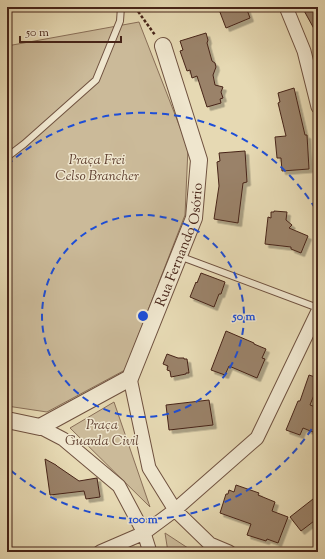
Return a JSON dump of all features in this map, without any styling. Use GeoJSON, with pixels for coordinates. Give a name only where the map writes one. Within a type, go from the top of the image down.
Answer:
{"type":"FeatureCollection","features":[{"type":"Feature","properties":{"kind":"street"},"geometry":{"type":"LineString","coordinates":[[286,7],[304,51],[318,107]]}},
{"type":"Feature","properties":{"kind":"street","name":"Rua Fernando Osório"},"geometry":{"type":"LineString","coordinates":[[130,378],[194,218],[199,160],[163,46]]}},
{"type":"Feature","properties":{"kind":"street"},"geometry":{"type":"LineString","coordinates":[[100,552],[144,533],[176,510],[257,438],[318,309]]}},
{"type":"Feature","properties":{"kind":"street"},"geometry":{"type":"LineString","coordinates":[[40,427],[130,378],[149,468],[176,510],[210,544],[229,552]]}},
{"type":"Feature","properties":{"kind":"street"},"geometry":{"type":"LineString","coordinates":[[7,420],[40,427],[63,438],[119,486],[144,533],[150,552]]}},
{"type":"Feature","properties":{"kind":"lane"},"geometry":{"type":"LineString","coordinates":[[7,157],[24,144],[96,80],[120,21],[121,7]]}},
{"type":"Feature","properties":{"kind":"lane"},"geometry":{"type":"LineString","coordinates":[[179,256],[318,309]]}},
{"type":"Feature","properties":{"kind":"path"},"geometry":{"type":"LineString","coordinates":[[137,7],[137,10],[163,46]]}},
{"type":"Feature","properties":{"kind":"green space","name":"Praça Frei Celso Brancher"},"geometry":{"type":"Polygon","coordinates":[[[139,22],[188,148],[185,215],[125,370],[47,412],[7,406],[7,46],[139,22]]]}},
{"type":"Feature","properties":{"kind":"green space","name":"Praça Guarda Civil"},"geometry":{"type":"Polygon","coordinates":[[[114,402],[150,507],[70,428],[114,402]]]}},
{"type":"Feature","properties":{"kind":"green space"},"geometry":{"type":"Polygon","coordinates":[[[165,533],[194,552],[168,552],[165,533]]]}},
{"type":"Feature","properties":{"kind":"building"},"geometry":{"type":"Polygon","coordinates":[[[218,7],[246,7],[250,18],[226,28],[218,7]]]}},
{"type":"Feature","properties":{"kind":"building"},"geometry":{"type":"Polygon","coordinates":[[[302,7],[318,7],[318,36],[302,7]]]}},
{"type":"Feature","properties":{"kind":"building"},"geometry":{"type":"Polygon","coordinates":[[[206,33],[212,61],[215,63],[216,67],[213,75],[215,85],[223,87],[221,92],[223,98],[220,99],[221,103],[207,107],[197,76],[192,78],[190,70],[187,71],[180,51],[183,50],[180,41],[206,33]]]}},
{"type":"Feature","properties":{"kind":"building"},"geometry":{"type":"Polygon","coordinates":[[[294,88],[305,135],[307,135],[309,169],[282,171],[281,158],[277,158],[275,137],[286,136],[278,103],[280,102],[278,93],[294,88]]]}},
{"type":"Feature","properties":{"kind":"building"},"geometry":{"type":"Polygon","coordinates":[[[245,151],[247,182],[243,183],[238,223],[214,219],[219,186],[217,162],[220,161],[219,153],[245,151]]]}},
{"type":"Feature","properties":{"kind":"building"},"geometry":{"type":"Polygon","coordinates":[[[271,212],[287,212],[286,220],[292,225],[289,228],[308,236],[301,253],[291,249],[291,247],[265,244],[268,217],[271,218],[271,212]]]}},
{"type":"Feature","properties":{"kind":"building"},"geometry":{"type":"Polygon","coordinates":[[[201,273],[225,282],[214,307],[190,297],[201,273]]]}},
{"type":"Feature","properties":{"kind":"building"},"geometry":{"type":"Polygon","coordinates":[[[226,331],[266,349],[262,358],[265,359],[257,378],[229,366],[225,375],[211,370],[226,331]]]}},
{"type":"Feature","properties":{"kind":"building"},"geometry":{"type":"Polygon","coordinates":[[[167,354],[178,358],[187,359],[189,373],[171,377],[170,371],[167,370],[168,366],[163,364],[167,354]]]}},
{"type":"Feature","properties":{"kind":"building"},"geometry":{"type":"Polygon","coordinates":[[[309,375],[318,378],[318,385],[310,405],[318,408],[318,420],[313,432],[303,428],[300,435],[286,430],[298,401],[300,401],[309,375]]]}},
{"type":"Feature","properties":{"kind":"building"},"geometry":{"type":"Polygon","coordinates":[[[209,400],[213,425],[169,430],[166,405],[209,400]]]}},
{"type":"Feature","properties":{"kind":"building"},"geometry":{"type":"Polygon","coordinates":[[[45,459],[79,481],[97,478],[100,497],[86,499],[84,491],[50,495],[45,459]]]}},
{"type":"Feature","properties":{"kind":"building"},"geometry":{"type":"Polygon","coordinates":[[[236,485],[259,493],[258,495],[275,502],[272,511],[288,517],[278,543],[247,535],[251,524],[220,513],[226,494],[228,494],[229,490],[234,492],[236,485]]]}},
{"type":"Feature","properties":{"kind":"building"},"geometry":{"type":"Polygon","coordinates":[[[313,499],[318,505],[318,518],[301,531],[290,517],[313,499]]]}}]}
